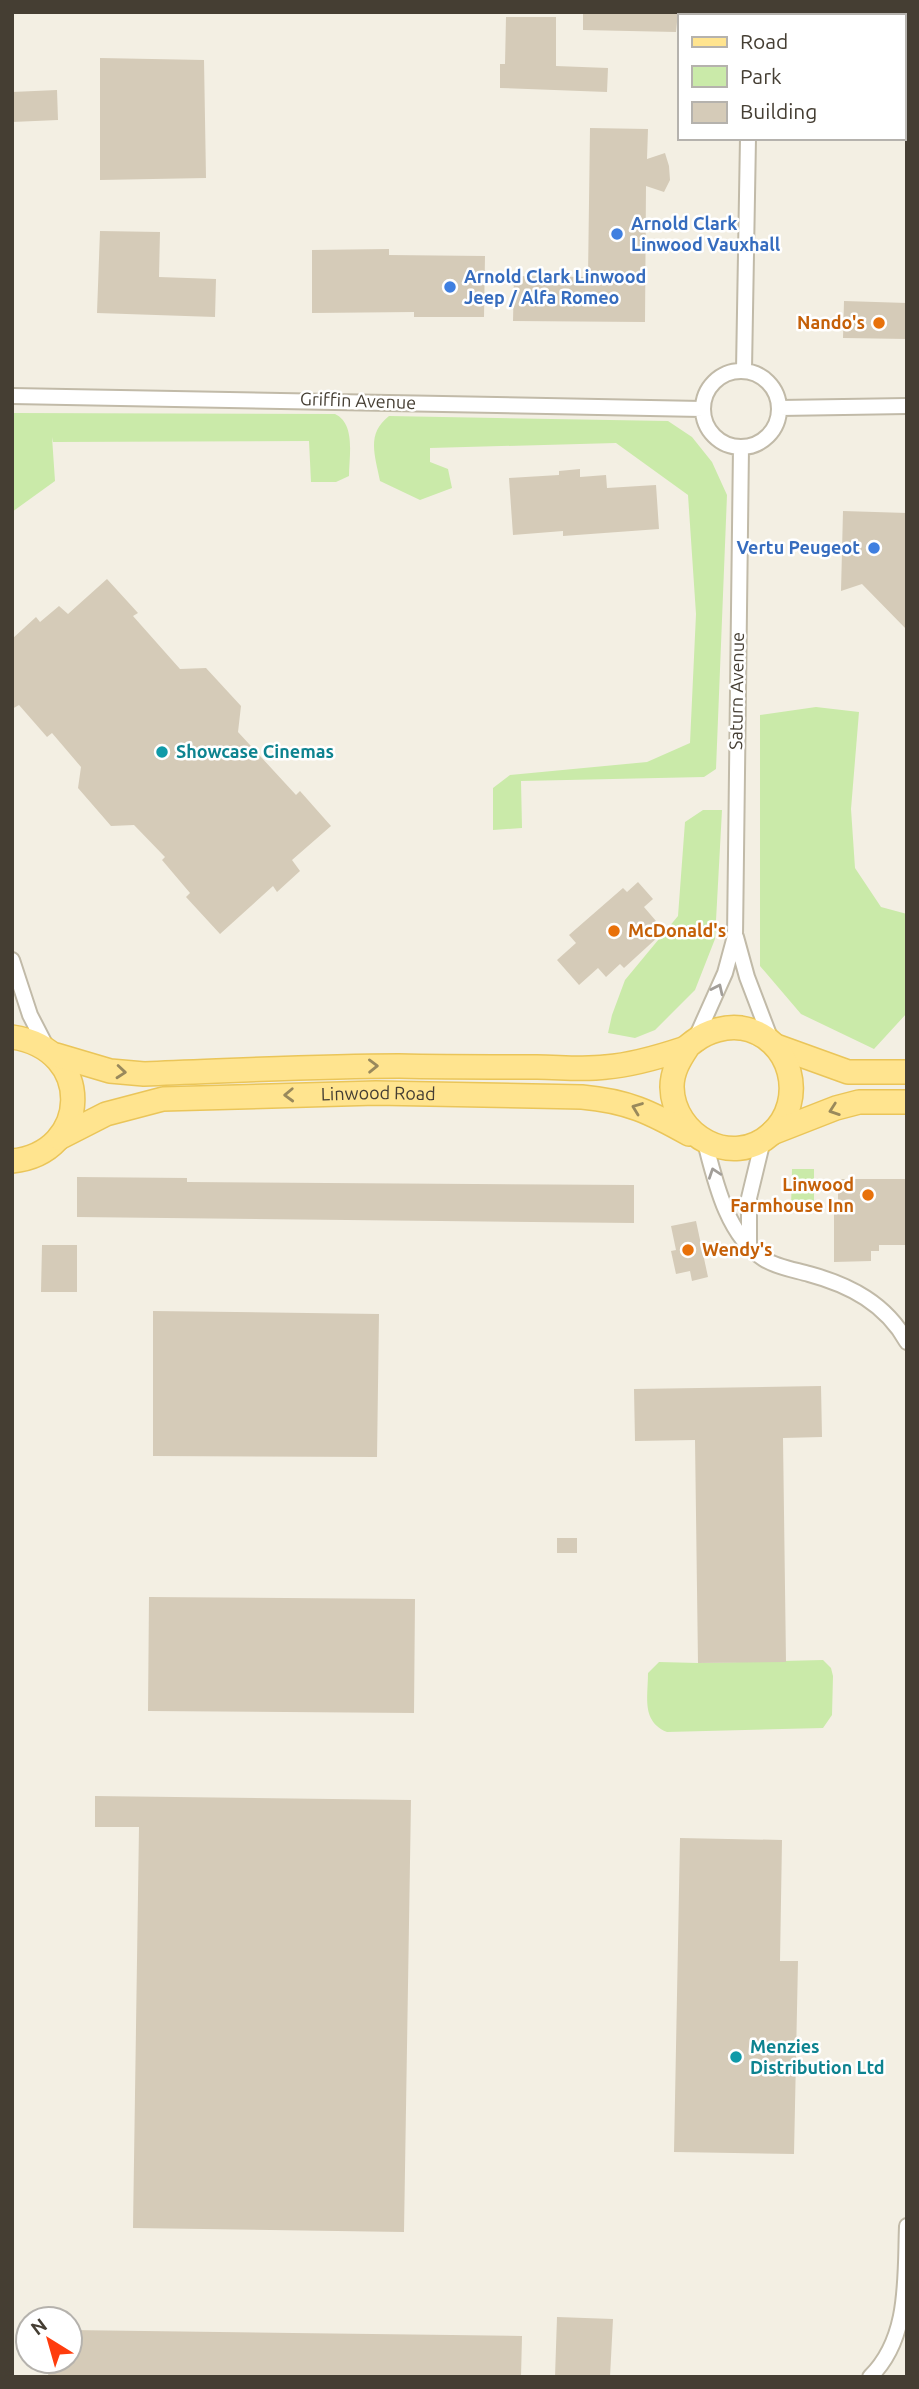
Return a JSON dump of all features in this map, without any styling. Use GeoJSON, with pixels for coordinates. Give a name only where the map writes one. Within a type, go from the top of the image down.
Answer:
{"type":"FeatureCollection","features":[{"type":"Feature","properties":{"kind":"main road"},"geometry":{"type":"LineString","coordinates":[[903,1102],[859,1102],[836,1108],[736,1148],[717,1147],[701,1140],[684,1124],[674,1106],[672,1085],[676,1065],[691,1044],[721,1029],[741,1028],[774,1044],[848,1072],[907,1072]]}},
{"type":"Feature","properties":{"kind":"main road","name":"Linwood Road"},"geometry":{"type":"LineString","coordinates":[[12,1037],[29,1039],[51,1052],[110,1071],[144,1074],[373,1066],[606,1068],[691,1044]]}},
{"type":"Feature","properties":{"kind":"main road"},"geometry":{"type":"LineString","coordinates":[[768,1137],[785,1118],[791,1099],[792,1080],[787,1062],[774,1044]]}},
{"type":"Feature","properties":{"kind":"main road"},"geometry":{"type":"LineString","coordinates":[[51,1052],[71,1080],[73,1101],[69,1120],[60,1138]]}},
{"type":"Feature","properties":{"kind":"main road","name":"Linwood Road"},"geometry":{"type":"LineString","coordinates":[[12,1161],[27,1159],[45,1151],[60,1138],[107,1114],[163,1099],[376,1093],[582,1097],[633,1105],[701,1140]]}},
{"type":"Feature","properties":{"kind":"street"},"geometry":{"type":"LineString","coordinates":[[744,370],[748,140]]}},
{"type":"Feature","properties":{"kind":"street"},"geometry":{"type":"LineString","coordinates":[[744,370],[767,381],[775,392],[780,408],[778,418],[766,438],[741,447],[722,442],[712,433],[705,422],[703,409],[707,393],[714,382],[728,373],[744,370]]}},
{"type":"Feature","properties":{"kind":"street","name":"Griffin Avenue"},"geometry":{"type":"LineString","coordinates":[[12,396],[301,399],[364,403],[703,409]]}},
{"type":"Feature","properties":{"kind":"street"},"geometry":{"type":"LineString","coordinates":[[780,408],[907,406]]}},
{"type":"Feature","properties":{"kind":"street","name":"Saturn Avenue"},"geometry":{"type":"LineString","coordinates":[[691,1044],[726,973],[735,936],[741,447]]}},
{"type":"Feature","properties":{"kind":"street","name":"Saturn Avenue"},"geometry":{"type":"LineString","coordinates":[[735,936],[747,977],[774,1044]]}},
{"type":"Feature","properties":{"kind":"street"},"geometry":{"type":"LineString","coordinates":[[12,960],[30,1015],[51,1052]]}},
{"type":"Feature","properties":{"kind":"street"},"geometry":{"type":"LineString","coordinates":[[749,1245],[749,1198],[768,1137]]}},
{"type":"Feature","properties":{"kind":"street"},"geometry":{"type":"LineString","coordinates":[[701,1140],[725,1206],[737,1232],[749,1245],[764,1259],[830,1280],[878,1305],[902,1323],[907,1342]]}},
{"type":"Feature","properties":{"kind":"street"},"geometry":{"type":"LineString","coordinates":[[870,2377],[879,2369],[894,2339],[904,2308],[907,2226]]}},
{"type":"Feature","properties":{"kind":"green space"},"geometry":{"type":"Polygon","coordinates":[[[12,413],[335,414],[342,419],[349,433],[349,476],[336,482],[311,482],[309,441],[53,442],[52,437],[55,481],[12,512],[12,413]]]}},
{"type":"Feature","properties":{"kind":"green space"},"geometry":{"type":"Polygon","coordinates":[[[389,416],[668,421],[692,437],[712,462],[727,495],[716,769],[704,777],[521,781],[522,828],[493,830],[493,788],[510,775],[647,762],[690,743],[696,614],[688,495],[616,443],[430,448],[430,462],[448,469],[452,488],[420,500],[380,481],[375,438],[377,430],[389,416]]]}},
{"type":"Feature","properties":{"kind":"green space"},"geometry":{"type":"Polygon","coordinates":[[[816,707],[859,712],[851,809],[855,868],[881,907],[907,914],[907,1013],[874,1049],[801,1014],[760,966],[760,715],[816,707]]]}},
{"type":"Feature","properties":{"kind":"green space"},"geometry":{"type":"Polygon","coordinates":[[[703,810],[722,810],[715,939],[695,990],[655,1030],[635,1038],[608,1033],[625,980],[678,916],[685,822],[703,810]]]}},
{"type":"Feature","properties":{"kind":"green space"},"geometry":{"type":"Polygon","coordinates":[[[792,1169],[814,1169],[814,1208],[791,1207],[792,1169]]]}},
{"type":"Feature","properties":{"kind":"green space"},"geometry":{"type":"Polygon","coordinates":[[[823,1660],[831,1668],[833,1676],[832,1715],[823,1728],[667,1732],[653,1722],[650,1715],[647,1699],[648,1673],[659,1662],[823,1660]]]}},
{"type":"Feature","properties":{"kind":"building"},"geometry":{"type":"Polygon","coordinates":[[[583,12],[678,12],[676,32],[583,30],[583,12]]]}},
{"type":"Feature","properties":{"kind":"building"},"geometry":{"type":"Polygon","coordinates":[[[506,17],[556,17],[556,66],[608,68],[607,92],[500,88],[500,64],[505,64],[506,17]]]}},
{"type":"Feature","properties":{"kind":"building"},"geometry":{"type":"Polygon","coordinates":[[[100,58],[204,60],[206,178],[100,180],[100,58]]]}},
{"type":"Feature","properties":{"kind":"building"},"geometry":{"type":"Polygon","coordinates":[[[57,90],[58,120],[12,122],[12,92],[57,90]]]}},
{"type":"Feature","properties":{"kind":"building","name":"Arnold Clark Linwood Vauxhall"},"geometry":{"type":"Polygon","coordinates":[[[590,128],[648,129],[647,159],[665,153],[669,166],[670,180],[664,192],[646,186],[645,322],[513,321],[514,276],[588,277],[590,128]]]}},
{"type":"Feature","properties":{"kind":"building"},"geometry":{"type":"Polygon","coordinates":[[[100,231],[160,232],[159,277],[216,279],[215,317],[97,313],[100,231]]]}},
{"type":"Feature","properties":{"kind":"building"},"geometry":{"type":"Polygon","coordinates":[[[389,249],[389,255],[485,256],[484,317],[414,317],[414,312],[312,313],[312,250],[389,249]]]}},
{"type":"Feature","properties":{"kind":"building"},"geometry":{"type":"Polygon","coordinates":[[[844,301],[907,303],[907,339],[843,338],[844,301]]]}},
{"type":"Feature","properties":{"kind":"building"},"geometry":{"type":"Polygon","coordinates":[[[580,469],[580,477],[606,475],[607,488],[656,485],[659,529],[563,536],[563,531],[513,535],[509,478],[559,475],[559,471],[580,469]]]}},
{"type":"Feature","properties":{"kind":"building","name":"Vertu Peugeot"},"geometry":{"type":"Polygon","coordinates":[[[843,511],[907,513],[907,630],[862,584],[841,591],[843,511]]]}},
{"type":"Feature","properties":{"kind":"building","name":"Showcase Cinemas"},"geometry":{"type":"Polygon","coordinates":[[[107,579],[138,613],[133,616],[180,669],[206,668],[241,706],[238,732],[296,795],[300,791],[331,826],[292,860],[300,871],[277,892],[273,886],[220,934],[186,897],[190,893],[162,860],[165,857],[134,825],[111,826],[78,788],[81,767],[52,733],[47,737],[19,705],[12,709],[12,639],[36,617],[40,622],[59,606],[68,614],[107,579]]]}},
{"type":"Feature","properties":{"kind":"building","name":"McDonald's"},"geometry":{"type":"Polygon","coordinates":[[[638,882],[653,899],[644,907],[656,921],[649,926],[659,936],[624,968],[620,964],[606,977],[598,968],[579,985],[557,960],[576,943],[569,935],[623,888],[627,892],[638,882]]]}},
{"type":"Feature","properties":{"kind":"building"},"geometry":{"type":"Polygon","coordinates":[[[77,1177],[187,1178],[187,1182],[634,1185],[634,1223],[77,1217],[77,1177]]]}},
{"type":"Feature","properties":{"kind":"building"},"geometry":{"type":"Polygon","coordinates":[[[838,1179],[907,1179],[907,1245],[879,1245],[879,1251],[871,1251],[871,1261],[834,1262],[834,1202],[838,1202],[838,1179]]]}},
{"type":"Feature","properties":{"kind":"building","name":"Wendy's"},"geometry":{"type":"Polygon","coordinates":[[[696,1221],[708,1277],[692,1281],[690,1271],[676,1274],[671,1251],[676,1250],[671,1226],[696,1221]]]}},
{"type":"Feature","properties":{"kind":"building"},"geometry":{"type":"Polygon","coordinates":[[[42,1245],[77,1245],[77,1292],[41,1292],[42,1245]]]}},
{"type":"Feature","properties":{"kind":"building"},"geometry":{"type":"Polygon","coordinates":[[[153,1311],[379,1314],[377,1457],[153,1456],[153,1311]]]}},
{"type":"Feature","properties":{"kind":"building"},"geometry":{"type":"Polygon","coordinates":[[[821,1386],[822,1437],[783,1438],[786,1662],[698,1663],[695,1440],[635,1441],[634,1389],[821,1386]]]}},
{"type":"Feature","properties":{"kind":"building"},"geometry":{"type":"Polygon","coordinates":[[[557,1538],[577,1538],[577,1553],[557,1553],[557,1538]]]}},
{"type":"Feature","properties":{"kind":"building"},"geometry":{"type":"Polygon","coordinates":[[[149,1597],[415,1599],[414,1713],[148,1711],[149,1597]]]}},
{"type":"Feature","properties":{"kind":"building"},"geometry":{"type":"Polygon","coordinates":[[[95,1796],[411,1800],[404,2232],[133,2228],[139,1827],[95,1827],[95,1796]]]}},
{"type":"Feature","properties":{"kind":"building","name":"Menzies Distribution Ltd"},"geometry":{"type":"Polygon","coordinates":[[[680,1838],[782,1840],[780,1961],[798,1961],[794,2154],[674,2152],[680,1838]]]}},
{"type":"Feature","properties":{"kind":"building"},"geometry":{"type":"Polygon","coordinates":[[[557,2317],[613,2319],[610,2377],[555,2377],[557,2317]]]}},
{"type":"Feature","properties":{"kind":"building"},"geometry":{"type":"Polygon","coordinates":[[[84,2330],[522,2336],[521,2377],[48,2377],[84,2375],[84,2330]]]}},
{"type":"Feature","properties":{"kind":"place","name":"Arnold Clark Linwood Vauxhall"},"geometry":{"type":"Point","coordinates":[617,234]}},
{"type":"Feature","properties":{"kind":"place","name":"Arnold Clark Linwood Jeep / Alfa Romeo"},"geometry":{"type":"Point","coordinates":[450,287]}},
{"type":"Feature","properties":{"kind":"place","name":"Nando's"},"geometry":{"type":"Point","coordinates":[879,323]}},
{"type":"Feature","properties":{"kind":"place","name":"Vertu Peugeot"},"geometry":{"type":"Point","coordinates":[874,548]}},
{"type":"Feature","properties":{"kind":"place","name":"Showcase Cinemas"},"geometry":{"type":"Point","coordinates":[162,752]}},
{"type":"Feature","properties":{"kind":"place","name":"McDonald's"},"geometry":{"type":"Point","coordinates":[614,931]}},
{"type":"Feature","properties":{"kind":"place","name":"Linwood Farmhouse Inn"},"geometry":{"type":"Point","coordinates":[868,1195]}},
{"type":"Feature","properties":{"kind":"place","name":"Wendy's"},"geometry":{"type":"Point","coordinates":[688,1250]}},
{"type":"Feature","properties":{"kind":"place","name":"Menzies Distribution Ltd"},"geometry":{"type":"Point","coordinates":[736,2057]}}]}
